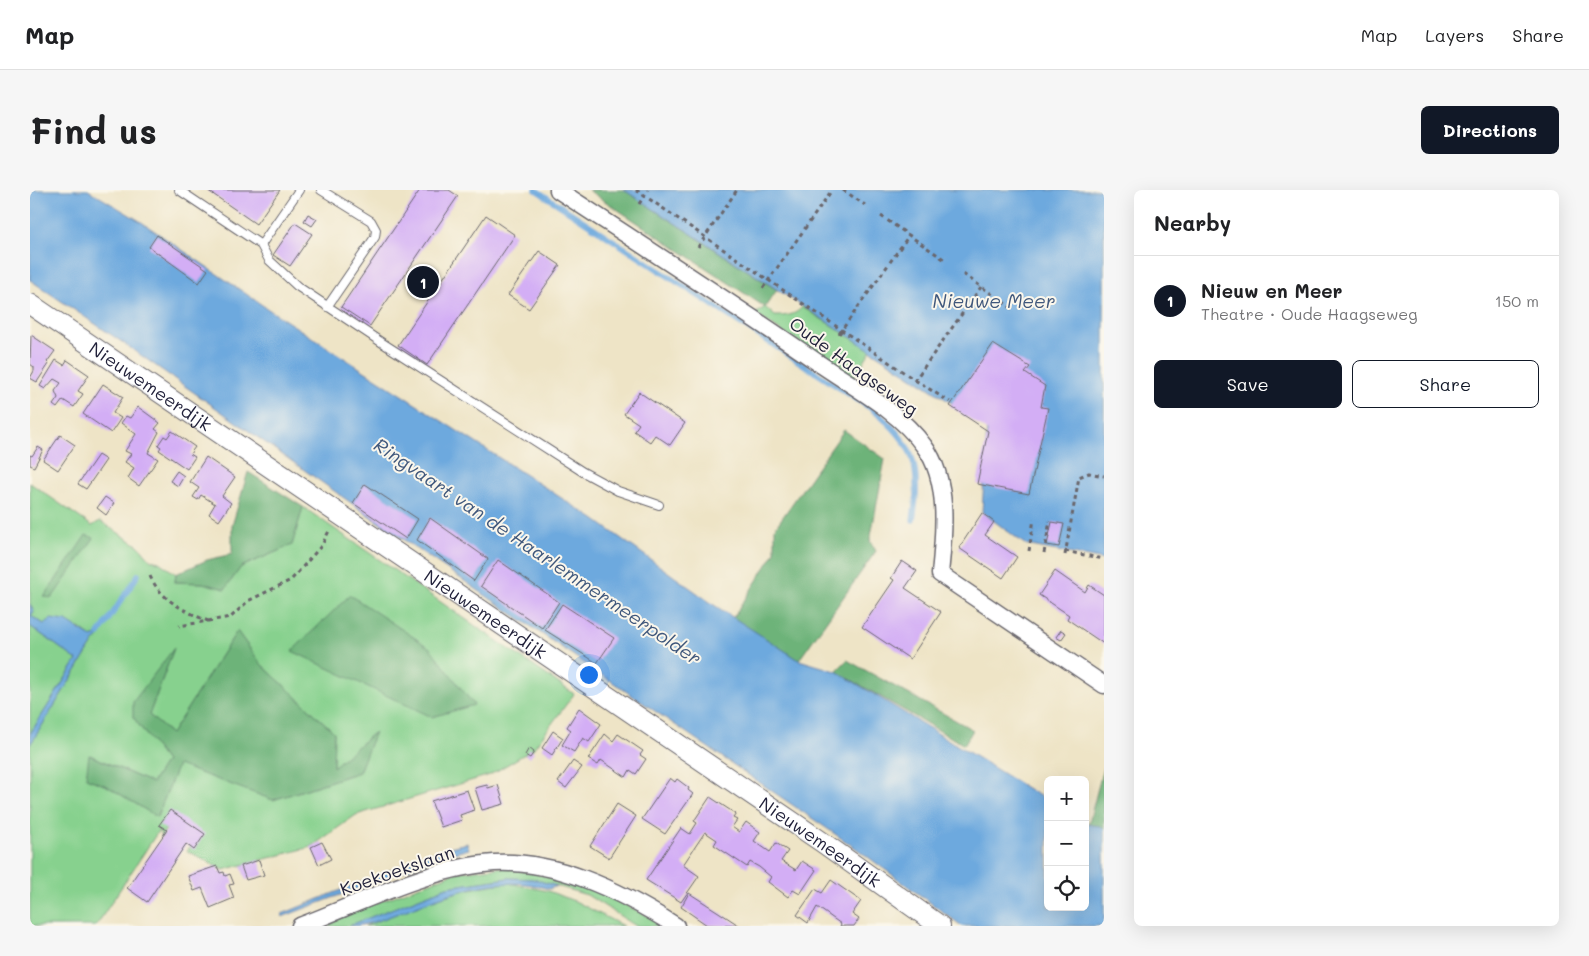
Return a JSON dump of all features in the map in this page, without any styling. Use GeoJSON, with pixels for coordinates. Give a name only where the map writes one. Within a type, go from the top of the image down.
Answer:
{"type":"FeatureCollection","features":[{"type":"Feature","properties":{"kind":"street","name":"Oude Haagseweg"},"geometry":{"type":"LineString","coordinates":[[558,190],[715,292],[895,417],[925,446],[937,473],[945,521],[940,574],[1104,684]]}},
{"type":"Feature","properties":{"kind":"street","name":"Nieuwemeerdijk"},"geometry":{"type":"LineString","coordinates":[[30,304],[814,836],[940,926]]}},
{"type":"Feature","properties":{"kind":"street","name":"Koekoekslaan"},"geometry":{"type":"LineString","coordinates":[[300,926],[454,869],[507,862],[559,871],[599,885],[676,926]]}},
{"type":"Feature","properties":{"kind":"lane"},"geometry":{"type":"LineString","coordinates":[[179,190],[260,245],[269,260],[297,286],[327,307],[583,472],[618,491],[659,504]]}},
{"type":"Feature","properties":{"kind":"lane"},"geometry":{"type":"LineString","coordinates":[[260,245],[299,190]]}},
{"type":"Feature","properties":{"kind":"lane"},"geometry":{"type":"LineString","coordinates":[[321,190],[371,221],[376,230],[375,237],[327,307]]}},
{"type":"Feature","properties":{"kind":"path"},"geometry":{"type":"LineString","coordinates":[[636,190],[841,332],[950,402]]}},
{"type":"Feature","properties":{"kind":"path"},"geometry":{"type":"LineString","coordinates":[[639,204],[648,190]]}},
{"type":"Feature","properties":{"kind":"path"},"geometry":{"type":"LineString","coordinates":[[698,247],[737,190]]}},
{"type":"Feature","properties":{"kind":"path"},"geometry":{"type":"LineString","coordinates":[[763,288],[832,190]]}},
{"type":"Feature","properties":{"kind":"path"},"geometry":{"type":"LineString","coordinates":[[843,190],[865,205]]}},
{"type":"Feature","properties":{"kind":"path"},"geometry":{"type":"LineString","coordinates":[[880,216],[910,234],[945,260]]}},
{"type":"Feature","properties":{"kind":"path"},"geometry":{"type":"LineString","coordinates":[[841,332],[910,234]]}},
{"type":"Feature","properties":{"kind":"path"},"geometry":{"type":"LineString","coordinates":[[963,274],[1013,309]]}},
{"type":"Feature","properties":{"kind":"path"},"geometry":{"type":"LineString","coordinates":[[915,380],[980,287]]}},
{"type":"Feature","properties":{"kind":"path"},"geometry":{"type":"LineString","coordinates":[[1104,476],[1089,473],[1079,477],[1065,553],[1104,558]]}},
{"type":"Feature","properties":{"kind":"path"},"geometry":{"type":"LineString","coordinates":[[180,626],[231,617],[248,601],[291,580],[322,545],[337,513]]}},
{"type":"Feature","properties":{"kind":"path"},"geometry":{"type":"LineString","coordinates":[[1029,552],[1034,519]]}},
{"type":"Feature","properties":{"kind":"path"},"geometry":{"type":"LineString","coordinates":[[1044,553],[1050,521]]}},
{"type":"Feature","properties":{"kind":"path"},"geometry":{"type":"LineString","coordinates":[[150,576],[155,589],[180,608],[208,621]]}},
{"type":"Feature","properties":{"kind":"green space"},"geometry":{"type":"Polygon","coordinates":[[[588,190],[624,190],[777,290],[765,307],[588,190]]]}},
{"type":"Feature","properties":{"kind":"green space"},"geometry":{"type":"Polygon","coordinates":[[[765,307],[775,316],[786,316],[793,314],[802,307],[871,350],[853,379],[755,314],[765,307]]]}},
{"type":"Feature","properties":{"kind":"green space"},"geometry":{"type":"Polygon","coordinates":[[[844,430],[885,459],[870,541],[876,551],[799,660],[733,618],[775,552],[775,528],[844,430]]]}},
{"type":"Feature","properties":{"kind":"green space"},"geometry":{"type":"Polygon","coordinates":[[[248,472],[303,507],[292,545],[241,567],[225,589],[203,583],[175,582],[176,574],[207,560],[232,554],[232,526],[248,472]]]}},
{"type":"Feature","properties":{"kind":"green space"},"geometry":{"type":"Polygon","coordinates":[[[30,483],[92,526],[100,521],[139,546],[151,560],[159,562],[176,574],[175,582],[203,583],[225,589],[241,567],[292,545],[303,507],[574,694],[533,749],[490,775],[356,815],[311,847],[223,870],[187,851],[197,835],[172,819],[161,837],[159,830],[96,926],[30,926],[30,745],[100,634],[91,637],[79,628],[44,624],[31,616],[34,611],[30,604],[30,483]],[[237,631],[171,734],[149,715],[173,651],[133,717],[166,761],[152,783],[90,755],[86,778],[107,786],[157,817],[178,764],[273,800],[359,772],[373,733],[333,768],[334,732],[261,664],[237,631]]]}},
{"type":"Feature","properties":{"kind":"green space"},"geometry":{"type":"Polygon","coordinates":[[[86,535],[94,538],[52,598],[44,597],[86,535]]]}},
{"type":"Feature","properties":{"kind":"green space"},"geometry":{"type":"Polygon","coordinates":[[[350,595],[430,648],[474,705],[432,717],[292,651],[350,595]]]}},
{"type":"Feature","properties":{"kind":"green space"},"geometry":{"type":"Polygon","coordinates":[[[30,626],[77,660],[30,734],[30,626]]]}},
{"type":"Feature","properties":{"kind":"green space"},"geometry":{"type":"Polygon","coordinates":[[[237,631],[261,664],[334,732],[333,767],[375,732],[359,772],[273,800],[178,765],[157,817],[107,786],[86,778],[89,755],[152,783],[166,761],[133,717],[133,702],[174,648],[149,715],[171,734],[237,631]]]}},
{"type":"Feature","properties":{"kind":"green space"},"geometry":{"type":"Polygon","coordinates":[[[847,660],[973,730],[964,745],[836,671],[847,660]]]}},
{"type":"Feature","properties":{"kind":"green space"},"geometry":{"type":"Polygon","coordinates":[[[1104,765],[1104,829],[1100,826],[1089,826],[1104,765]]]}},
{"type":"Feature","properties":{"kind":"green space"},"geometry":{"type":"Polygon","coordinates":[[[504,867],[579,883],[670,926],[636,926],[587,895],[533,879],[509,878],[447,887],[348,926],[329,926],[334,919],[457,872],[504,867]]]}},
{"type":"Feature","properties":{"kind":"green space"},"geometry":{"type":"Polygon","coordinates":[[[508,883],[548,891],[577,902],[623,926],[365,926],[453,894],[489,885],[508,883]]]}},
{"type":"Feature","properties":{"kind":"water","name":"Ringvaart van de Haarlemmermeerpolder"},"geometry":{"type":"Polygon","coordinates":[[[30,190],[88,190],[140,221],[268,309],[594,519],[714,605],[799,660],[836,671],[1044,799],[1044,911],[1089,911],[1089,825],[1100,826],[1104,829],[1104,926],[962,926],[857,849],[394,533],[122,342],[30,280],[30,190]]]}},
{"type":"Feature","properties":{"kind":"water","name":"Nieuwe Meer"},"geometry":{"type":"Polygon","coordinates":[[[624,190],[1104,190],[1104,560],[1026,545],[982,512],[987,426],[624,190]]]}},
{"type":"Feature","properties":{"kind":"water"},"geometry":{"type":"Polygon","coordinates":[[[30,604],[34,611],[31,616],[44,624],[51,619],[66,621],[91,637],[101,634],[93,643],[30,745],[30,734],[77,660],[30,626],[30,604]]]}},
{"type":"Feature","properties":{"kind":"water"},"geometry":{"type":"Polygon","coordinates":[[[467,843],[469,849],[443,856],[282,917],[282,914],[442,849],[467,843]]]}},
{"type":"Feature","properties":{"kind":"water"},"geometry":{"type":"Polygon","coordinates":[[[509,878],[533,879],[557,886],[549,889],[512,883],[475,887],[377,921],[363,925],[348,926],[447,887],[509,878]]]}},
{"type":"Feature","properties":{"kind":"building"},"geometry":{"type":"Polygon","coordinates":[[[207,190],[280,190],[256,224],[207,190]]]}},
{"type":"Feature","properties":{"kind":"building"},"geometry":{"type":"Polygon","coordinates":[[[420,190],[449,190],[458,196],[370,326],[341,307],[420,190]]]}},
{"type":"Feature","properties":{"kind":"building"},"geometry":{"type":"Polygon","coordinates":[[[308,214],[317,219],[312,226],[304,221],[308,214]]]}},
{"type":"Feature","properties":{"kind":"building"},"geometry":{"type":"Polygon","coordinates":[[[486,215],[515,235],[427,365],[398,345],[486,215]]]}},
{"type":"Feature","properties":{"kind":"building"},"geometry":{"type":"Polygon","coordinates":[[[295,223],[312,234],[290,266],[273,255],[295,223]]]}},
{"type":"Feature","properties":{"kind":"building"},"geometry":{"type":"Polygon","coordinates":[[[157,235],[208,270],[199,283],[149,247],[157,235]]]}},
{"type":"Feature","properties":{"kind":"building"},"geometry":{"type":"Polygon","coordinates":[[[539,251],[560,265],[529,309],[508,295],[539,251]]]}},
{"type":"Feature","properties":{"kind":"building"},"geometry":{"type":"Polygon","coordinates":[[[31,335],[55,351],[37,382],[30,378],[34,371],[34,367],[30,364],[31,335]]]}},
{"type":"Feature","properties":{"kind":"building"},"geometry":{"type":"Polygon","coordinates":[[[993,344],[1030,367],[1025,373],[1045,386],[1041,407],[1048,408],[1029,494],[977,484],[988,431],[950,406],[993,344]]]}},
{"type":"Feature","properties":{"kind":"building"},"geometry":{"type":"Polygon","coordinates":[[[56,360],[64,365],[67,360],[89,375],[78,391],[83,394],[74,407],[63,400],[57,408],[53,405],[58,398],[55,391],[61,383],[54,379],[45,389],[40,386],[56,360]]]}},
{"type":"Feature","properties":{"kind":"building"},"geometry":{"type":"Polygon","coordinates":[[[103,384],[123,397],[113,413],[121,418],[111,433],[83,414],[103,384]]]}},
{"type":"Feature","properties":{"kind":"building"},"geometry":{"type":"Polygon","coordinates":[[[639,392],[685,423],[670,445],[655,435],[650,442],[634,431],[639,424],[624,414],[639,392]]]}},
{"type":"Feature","properties":{"kind":"building"},"geometry":{"type":"Polygon","coordinates":[[[138,407],[160,423],[155,429],[159,432],[148,453],[158,459],[139,486],[128,478],[134,468],[125,462],[131,454],[125,451],[136,434],[121,423],[126,416],[130,418],[138,407]]]}},
{"type":"Feature","properties":{"kind":"building"},"geometry":{"type":"Polygon","coordinates":[[[172,431],[195,447],[190,454],[195,457],[187,469],[159,450],[161,447],[158,445],[164,436],[167,438],[172,431]]]}},
{"type":"Feature","properties":{"kind":"building"},"geometry":{"type":"Polygon","coordinates":[[[60,435],[75,445],[58,470],[43,460],[60,435]]]}},
{"type":"Feature","properties":{"kind":"building"},"geometry":{"type":"Polygon","coordinates":[[[38,447],[43,450],[34,467],[30,465],[30,455],[32,456],[38,447]]]}},
{"type":"Feature","properties":{"kind":"building"},"geometry":{"type":"Polygon","coordinates":[[[98,455],[106,460],[86,489],[78,484],[98,455]]]}},
{"type":"Feature","properties":{"kind":"building"},"geometry":{"type":"Polygon","coordinates":[[[206,457],[235,477],[222,496],[231,503],[219,521],[209,514],[215,504],[201,495],[198,500],[193,497],[199,488],[190,482],[206,457]]]}},
{"type":"Feature","properties":{"kind":"building"},"geometry":{"type":"Polygon","coordinates":[[[177,471],[184,476],[178,486],[170,481],[177,471]]]}},
{"type":"Feature","properties":{"kind":"building"},"geometry":{"type":"Polygon","coordinates":[[[365,484],[418,519],[406,539],[353,503],[365,484]]]}},
{"type":"Feature","properties":{"kind":"building"},"geometry":{"type":"Polygon","coordinates":[[[105,497],[114,503],[106,515],[97,508],[105,497]]]}},
{"type":"Feature","properties":{"kind":"building"},"geometry":{"type":"Polygon","coordinates":[[[982,513],[994,522],[985,535],[1017,557],[1003,578],[959,548],[982,513]]]}},
{"type":"Feature","properties":{"kind":"building"},"geometry":{"type":"Polygon","coordinates":[[[430,518],[488,559],[474,581],[417,540],[430,518]]]}},
{"type":"Feature","properties":{"kind":"building"},"geometry":{"type":"Polygon","coordinates":[[[1052,522],[1064,524],[1059,547],[1047,545],[1052,522]]]}},
{"type":"Feature","properties":{"kind":"building"},"geometry":{"type":"Polygon","coordinates":[[[498,560],[559,602],[542,628],[481,586],[498,560]]]}},
{"type":"Feature","properties":{"kind":"building"},"geometry":{"type":"Polygon","coordinates":[[[902,561],[917,571],[905,588],[941,612],[910,659],[862,627],[894,580],[891,578],[902,561]]]}},
{"type":"Feature","properties":{"kind":"building"},"geometry":{"type":"Polygon","coordinates":[[[1055,571],[1085,592],[1089,585],[1104,595],[1104,644],[1067,619],[1069,615],[1039,595],[1055,571]]]}},
{"type":"Feature","properties":{"kind":"building"},"geometry":{"type":"Polygon","coordinates":[[[562,604],[614,638],[597,663],[545,630],[562,604]]]}},
{"type":"Feature","properties":{"kind":"building"},"geometry":{"type":"Polygon","coordinates":[[[1061,630],[1066,633],[1061,640],[1056,637],[1061,630]]]}},
{"type":"Feature","properties":{"kind":"building"},"geometry":{"type":"Polygon","coordinates":[[[579,708],[601,724],[589,742],[583,738],[574,752],[562,745],[571,730],[567,727],[579,708]]]}},
{"type":"Feature","properties":{"kind":"building"},"geometry":{"type":"Polygon","coordinates":[[[553,731],[563,738],[552,755],[542,748],[553,731]]]}},
{"type":"Feature","properties":{"kind":"building"},"geometry":{"type":"Polygon","coordinates":[[[605,734],[613,741],[618,734],[643,751],[640,755],[646,759],[636,774],[630,770],[626,777],[601,760],[598,765],[588,759],[605,734]]]}},
{"type":"Feature","properties":{"kind":"building"},"geometry":{"type":"Polygon","coordinates":[[[529,748],[534,752],[530,758],[525,755],[529,748]]]}},
{"type":"Feature","properties":{"kind":"building"},"geometry":{"type":"Polygon","coordinates":[[[573,761],[582,767],[566,788],[558,782],[573,761]]]}},
{"type":"Feature","properties":{"kind":"building"},"geometry":{"type":"Polygon","coordinates":[[[670,778],[675,782],[677,779],[689,788],[688,790],[693,794],[665,834],[642,819],[670,778]]]}},
{"type":"Feature","properties":{"kind":"building"},"geometry":{"type":"Polygon","coordinates":[[[487,785],[488,788],[498,785],[504,804],[482,810],[475,788],[487,785]]]}},
{"type":"Feature","properties":{"kind":"building"},"geometry":{"type":"Polygon","coordinates":[[[467,790],[474,810],[460,815],[462,820],[441,827],[431,801],[467,790]]]}},
{"type":"Feature","properties":{"kind":"building"},"geometry":{"type":"Polygon","coordinates":[[[710,797],[736,814],[733,818],[737,820],[732,827],[739,832],[746,822],[760,832],[754,841],[770,852],[776,843],[788,851],[781,861],[796,870],[802,861],[816,870],[800,894],[793,890],[788,897],[768,882],[771,877],[759,867],[750,862],[747,867],[714,845],[717,840],[705,832],[683,865],[699,876],[681,902],[646,880],[681,828],[690,834],[697,823],[694,821],[710,797]]]}},
{"type":"Feature","properties":{"kind":"building"},"geometry":{"type":"Polygon","coordinates":[[[617,804],[636,816],[609,858],[590,846],[617,804]]]}},
{"type":"Feature","properties":{"kind":"building"},"geometry":{"type":"Polygon","coordinates":[[[170,810],[205,834],[194,850],[186,844],[147,902],[127,888],[167,830],[159,825],[170,810]]]}},
{"type":"Feature","properties":{"kind":"building"},"geometry":{"type":"Polygon","coordinates":[[[322,842],[331,859],[319,865],[311,847],[322,842]]]}},
{"type":"Feature","properties":{"kind":"building"},"geometry":{"type":"Polygon","coordinates":[[[259,860],[264,875],[246,880],[241,866],[259,860]]]}},
{"type":"Feature","properties":{"kind":"building"},"geometry":{"type":"Polygon","coordinates":[[[217,866],[220,873],[224,872],[225,876],[230,874],[234,884],[229,885],[234,898],[210,908],[202,888],[194,891],[188,876],[217,866]]]}},
{"type":"Feature","properties":{"kind":"building"},"geometry":{"type":"Polygon","coordinates":[[[831,880],[861,901],[852,914],[859,919],[854,926],[840,926],[841,924],[817,907],[808,923],[797,915],[815,889],[822,893],[831,880]]]}},
{"type":"Feature","properties":{"kind":"building"},"geometry":{"type":"Polygon","coordinates":[[[689,893],[740,926],[707,925],[681,907],[689,893]]]}},
{"type":"Feature","properties":{"kind":"waterway"},"geometry":{"type":"LineString","coordinates":[[536,190],[873,410],[887,422],[898,434],[912,458],[916,486],[913,520]]}},
{"type":"Feature","properties":{"kind":"waterway"},"geometry":{"type":"LineString","coordinates":[[99,634],[138,575]]}},
{"type":"Feature","properties":{"kind":"place","name":"Nieuw en Meer"},"geometry":{"type":"Point","coordinates":[423,282]}}]}
